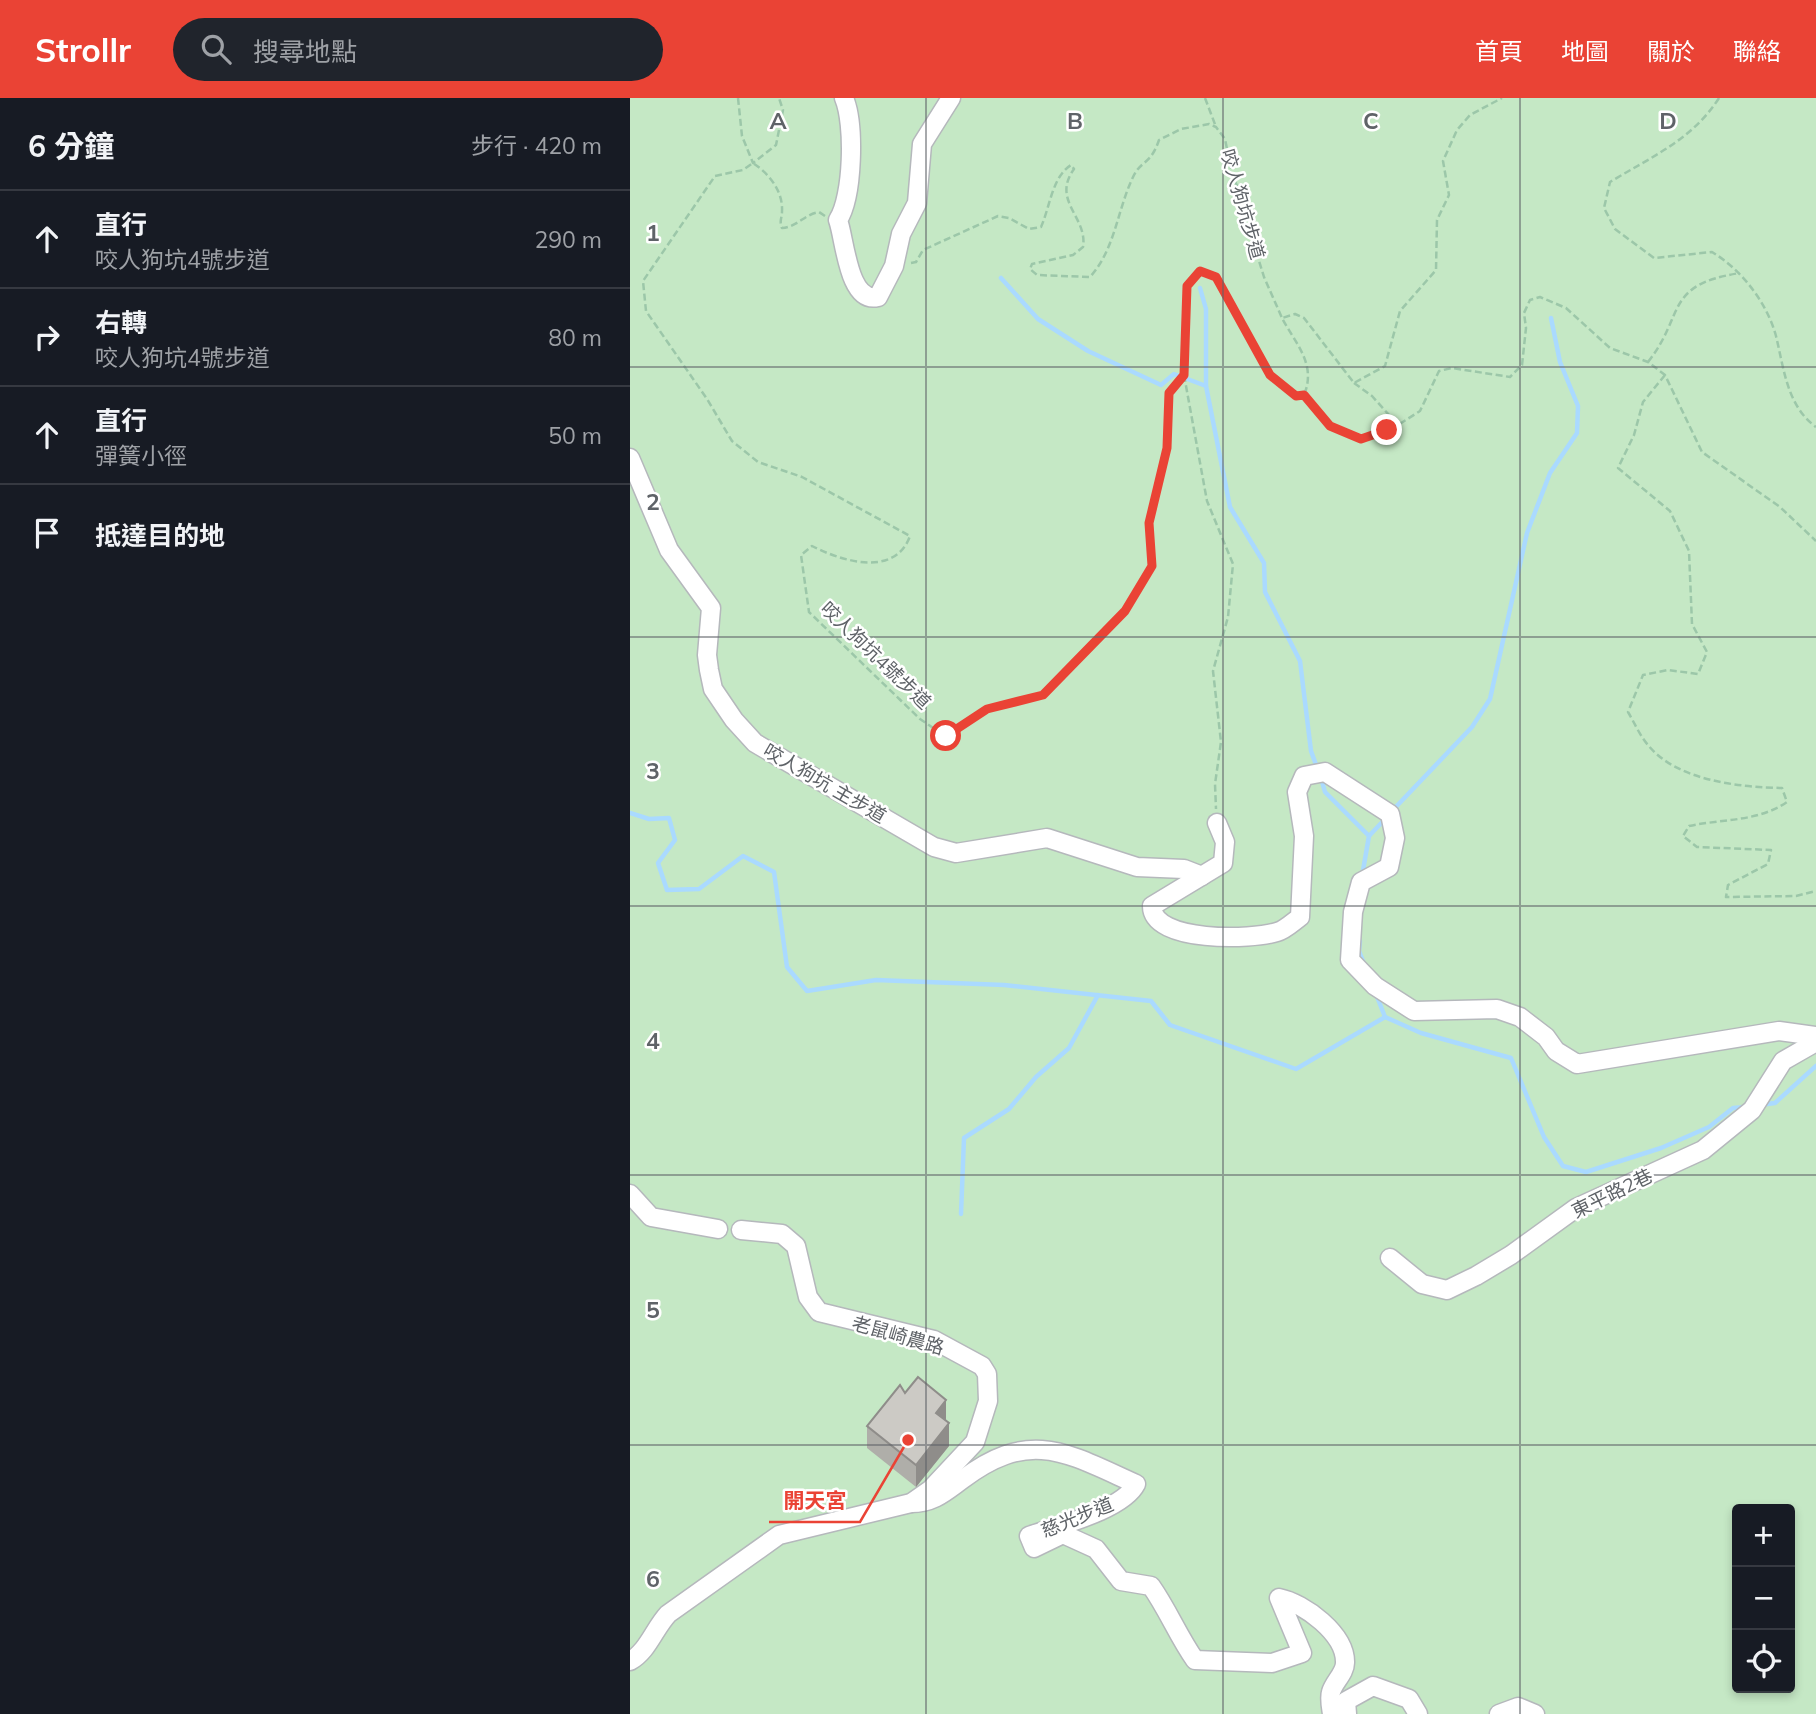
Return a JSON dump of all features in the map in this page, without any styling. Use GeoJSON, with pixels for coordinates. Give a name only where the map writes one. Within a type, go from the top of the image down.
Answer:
{"type":"FeatureCollection","features":[{"type":"Feature","properties":{"kind":"street"},"geometry":{"type":"LineString","coordinates":[[844,98],[849,110],[850,155],[845,205],[838,220],[845,253],[865,297],[878,297],[891,272],[901,234],[917,203],[922,144],[951,98]]}},
{"type":"Feature","properties":{"kind":"street","name":"咬人狗坑 主步道"},"geometry":{"type":"LineString","coordinates":[[630,458],[669,550],[712,608],[707,655],[713,689],[721,705],[755,743],[934,847],[956,853],[1047,838],[1137,867],[1184,869],[1202,876]]}},
{"type":"Feature","properties":{"kind":"street"},"geometry":{"type":"LineString","coordinates":[[1217,822],[1224,842],[1223,863],[1152,906],[1157,918],[1170,929],[1211,937],[1242,937],[1279,932],[1300,916],[1304,836],[1297,792],[1304,776],[1325,772],[1390,814],[1395,838],[1389,867],[1361,882],[1353,912],[1350,961],[1375,986],[1414,1011],[1497,1009],[1520,1017],[1546,1037],[1556,1051],[1577,1064],[1779,1031],[1816,1036]]}},
{"type":"Feature","properties":{"kind":"street","name":"東平路2巷"},"geometry":{"type":"LineString","coordinates":[[1390,1258],[1422,1284],[1447,1290],[1476,1276],[1511,1255],[1576,1208],[1703,1150],[1752,1110],[1783,1062],[1816,1042]]}},
{"type":"Feature","properties":{"kind":"street"},"geometry":{"type":"LineString","coordinates":[[630,1194],[651,1217],[718,1228]]}},
{"type":"Feature","properties":{"kind":"street","name":"老鼠崎農路"},"geometry":{"type":"LineString","coordinates":[[630,1661],[642,1653],[654,1628],[668,1614],[779,1535],[911,1503],[931,1489],[975,1442],[988,1401],[987,1374],[982,1366],[934,1340],[819,1312],[808,1297],[796,1246],[782,1234],[741,1230]]}},
{"type":"Feature","properties":{"kind":"street","name":"慈光步道"},"geometry":{"type":"LineString","coordinates":[[911,1503],[934,1501],[994,1458],[1018,1449],[1045,1450],[1097,1466],[1136,1484],[1133,1492],[1113,1505],[1030,1536],[1034,1548],[1063,1534],[1096,1549],[1121,1581],[1151,1586],[1195,1660],[1272,1663],[1302,1653],[1279,1598],[1298,1602],[1324,1625],[1342,1646],[1345,1665],[1331,1693],[1332,1714]]}},
{"type":"Feature","properties":{"kind":"street"},"geometry":{"type":"LineString","coordinates":[[1347,1714],[1346,1701],[1373,1686],[1409,1699],[1418,1714]]}},
{"type":"Feature","properties":{"kind":"street"},"geometry":{"type":"LineString","coordinates":[[1499,1714],[1518,1707],[1535,1714]]}},
{"type":"Feature","properties":{"kind":"path"},"geometry":{"type":"LineString","coordinates":[[738,98],[742,136],[752,163],[770,177],[776,187],[781,201],[782,228],[791,228],[811,213],[819,212],[827,218],[838,220]]}},
{"type":"Feature","properties":{"kind":"path"},"geometry":{"type":"LineString","coordinates":[[752,163],[776,145],[783,110],[779,98]]}},
{"type":"Feature","properties":{"kind":"path"},"geometry":{"type":"LineString","coordinates":[[1205,98],[1216,127]]}},
{"type":"Feature","properties":{"kind":"path"},"geometry":{"type":"LineString","coordinates":[[1353,383],[1385,366],[1400,311],[1436,270],[1437,220],[1449,195],[1443,161],[1457,130],[1470,115],[1502,98]]}},
{"type":"Feature","properties":{"kind":"path"},"geometry":{"type":"LineString","coordinates":[[1718,98],[1703,120],[1672,148],[1610,182],[1604,208],[1615,229],[1654,258],[1713,252],[1740,273],[1758,296],[1776,335],[1782,372],[1796,406],[1816,427]]}},
{"type":"Feature","properties":{"kind":"path","name":"咬人狗坑步道"},"geometry":{"type":"LineString","coordinates":[[891,272],[916,262],[923,250],[998,216],[1009,218],[1028,229],[1041,227],[1052,204],[1056,182],[1071,165],[1074,169],[1068,180],[1068,202],[1082,229],[1083,247],[1073,255],[1032,264],[1030,269],[1037,275],[1090,277],[1098,268],[1116,231],[1121,202],[1136,171],[1153,158],[1159,140],[1197,124],[1216,127],[1225,139],[1233,174],[1249,214],[1251,235],[1264,277],[1282,318],[1302,349],[1309,384],[1304,395]]}},
{"type":"Feature","properties":{"kind":"path","name":"咬人狗坑4號步道"},"geometry":{"type":"LineString","coordinates":[[752,163],[743,170],[715,176],[643,281],[646,312],[732,441],[758,462],[802,477],[910,536],[906,546],[893,557],[865,563],[838,559],[812,546],[801,555],[808,612],[920,719],[946,736],[987,709],[1043,695],[1125,611],[1152,566],[1149,523],[1167,448],[1169,393],[1184,375],[1187,286],[1200,271],[1216,277],[1221,284],[1270,375],[1296,396],[1304,395]]}},
{"type":"Feature","properties":{"kind":"path"},"geometry":{"type":"LineString","coordinates":[[1648,362],[1657,351],[1682,296],[1717,277],[1740,273]]}},
{"type":"Feature","properties":{"kind":"path"},"geometry":{"type":"LineString","coordinates":[[1304,395],[1330,426],[1361,439],[1398,425],[1420,411],[1438,371],[1452,368],[1510,377],[1522,365],[1526,328],[1524,313],[1530,300],[1540,297],[1566,308],[1610,348],[1648,362],[1665,375],[1702,452],[1780,507],[1816,541]]}},
{"type":"Feature","properties":{"kind":"path"},"geometry":{"type":"LineString","coordinates":[[1282,318],[1295,314],[1304,318],[1353,383],[1372,396],[1398,425]]}},
{"type":"Feature","properties":{"kind":"path"},"geometry":{"type":"LineString","coordinates":[[1184,375],[1207,501],[1233,564],[1228,617],[1213,671],[1221,742],[1215,784],[1217,822]]}},
{"type":"Feature","properties":{"kind":"path"},"geometry":{"type":"LineString","coordinates":[[1665,375],[1643,402],[1634,435],[1618,468],[1670,511],[1689,551],[1692,624],[1707,652],[1698,674],[1668,670],[1643,675],[1628,712],[1648,745],[1668,762],[1728,783],[1782,788],[1787,802],[1777,809],[1728,822],[1689,826],[1683,836],[1697,847],[1759,847],[1771,850],[1768,864],[1728,885],[1726,897],[1796,896],[1816,891]]}},
{"type":"Feature","properties":{"kind":"green space"},"geometry":{"type":"Polygon","coordinates":[[[630,98],[1816,98],[1816,1714],[630,1714],[630,98]]]}},
{"type":"Feature","properties":{"kind":"building"},"geometry":{"type":"Polygon","coordinates":[[[918,1377],[946,1400],[936,1413],[949,1423],[916,1465],[867,1426],[900,1385],[905,1393],[918,1377]]]}},
{"type":"Feature","properties":{"kind":"waterway"},"geometry":{"type":"LineString","coordinates":[[1001,278],[1038,319],[1088,351],[1161,385],[1174,374],[1206,386],[1230,507],[1264,563],[1265,592],[1300,661],[1311,751],[1318,770]]}},
{"type":"Feature","properties":{"kind":"waterway"},"geometry":{"type":"LineString","coordinates":[[1200,288],[1206,309],[1206,386]]}},
{"type":"Feature","properties":{"kind":"waterway"},"geometry":{"type":"LineString","coordinates":[[1392,811],[1472,727],[1490,699],[1527,533],[1550,473],[1577,433],[1578,406],[1560,362],[1551,318]]}},
{"type":"Feature","properties":{"kind":"waterway"},"geometry":{"type":"LineString","coordinates":[[1321,778],[1325,792],[1369,836],[1362,876]]}},
{"type":"Feature","properties":{"kind":"waterway"},"geometry":{"type":"LineString","coordinates":[[630,813],[649,819],[669,818],[675,840],[658,863],[667,890],[699,889],[743,856],[774,872],[787,967],[807,991],[876,980],[1004,985],[1151,1001],[1170,1025],[1296,1069],[1385,1017],[1421,1033],[1511,1058],[1544,1137],[1563,1166],[1586,1172],[1661,1148],[1709,1127],[1733,1108],[1745,1107]]}},
{"type":"Feature","properties":{"kind":"waterway"},"geometry":{"type":"LineString","coordinates":[[1369,836],[1386,818]]}},
{"type":"Feature","properties":{"kind":"waterway"},"geometry":{"type":"LineString","coordinates":[[1360,941],[1359,951],[1365,966]]}},
{"type":"Feature","properties":{"kind":"waterway"},"geometry":{"type":"LineString","coordinates":[[1376,994],[1385,1017]]}},
{"type":"Feature","properties":{"kind":"waterway"},"geometry":{"type":"LineString","coordinates":[[961,1214],[964,1138],[1009,1109],[1036,1077],[1069,1048],[1098,995]]}},
{"type":"Feature","properties":{"kind":"waterway"},"geometry":{"type":"LineString","coordinates":[[1760,1105],[1775,1103],[1816,1066]]}},
{"type":"Feature","properties":{"kind":"place","name":"開天宮"},"geometry":{"type":"Point","coordinates":[908,1440]}},
{"type":"Feature","properties":{"kind":"route"},"geometry":{"type":"LineString","coordinates":[[946,736],[987,709],[1043,695],[1125,611],[1152,566],[1149,523],[1167,448],[1169,393],[1184,375],[1187,286],[1192,277],[1200,271],[1216,277],[1270,375],[1284,388],[1296,396],[1304,395],[1330,426],[1361,439],[1387,430]]}}]}
